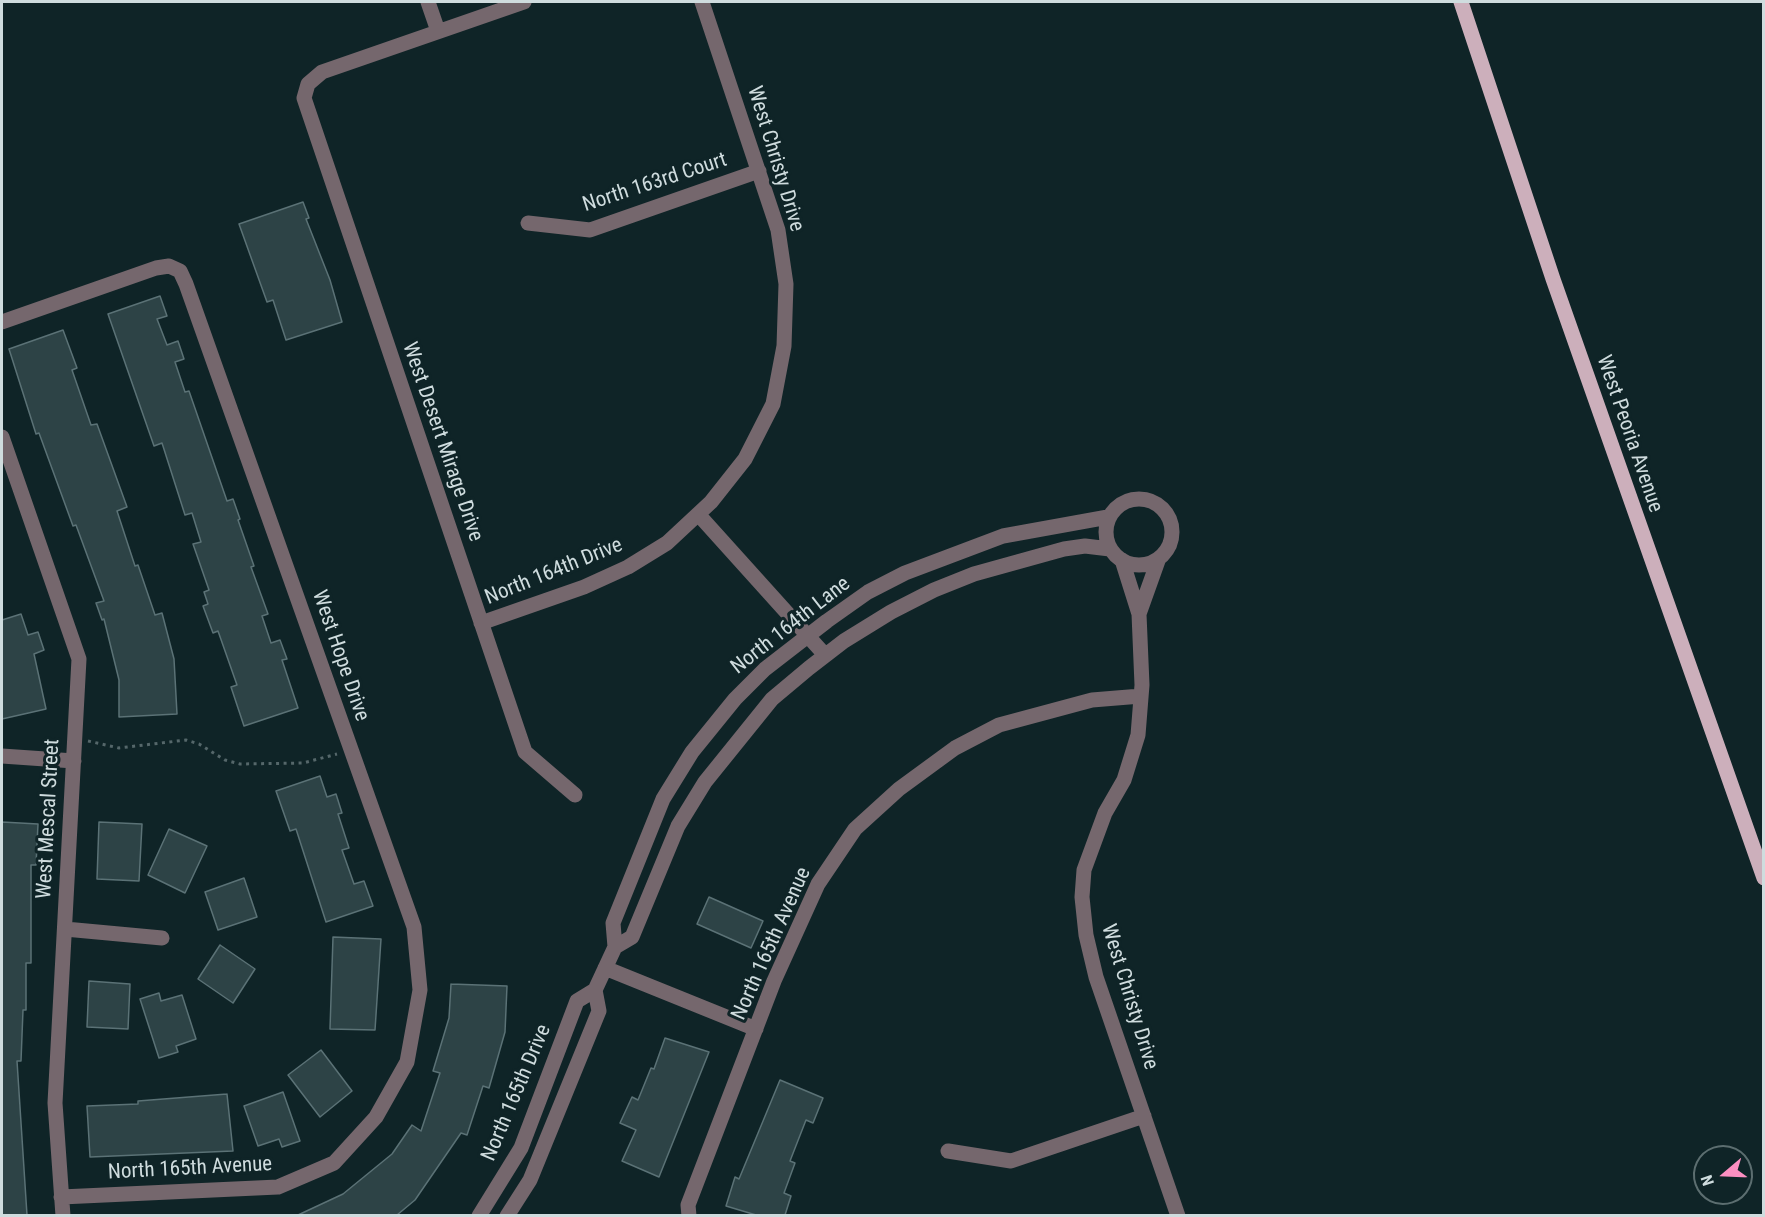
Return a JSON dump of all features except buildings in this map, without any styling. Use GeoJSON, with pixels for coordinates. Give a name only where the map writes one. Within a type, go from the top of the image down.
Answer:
{"type":"FeatureCollection","features":[{"type":"Feature","properties":{"kind":"main road","name":"West Peoria Avenue"},"geometry":{"type":"LineString","coordinates":[[1461,2],[1552,279],[1764,878]]}},
{"type":"Feature","properties":{"kind":"street"},"geometry":{"type":"LineString","coordinates":[[428,2],[438,32],[524,2]]}},
{"type":"Feature","properties":{"kind":"street","name":"West Christy Drive"},"geometry":{"type":"LineString","coordinates":[[698,514],[711,502],[745,459],[773,404],[784,346],[786,284],[778,230],[702,2]]}},
{"type":"Feature","properties":{"kind":"street","name":"West Desert Mirage Drive"},"geometry":{"type":"LineString","coordinates":[[438,32],[322,72],[308,84],[304,98],[525,752],[575,795]]}},
{"type":"Feature","properties":{"kind":"street","name":"North 163rd Court"},"geometry":{"type":"LineString","coordinates":[[528,223],[590,230],[759,171]]}},
{"type":"Feature","properties":{"kind":"street","name":"West Hope Drive"},"geometry":{"type":"LineString","coordinates":[[2,322],[156,268],[170,266],[180,271],[414,927],[420,990],[407,1062]]}},
{"type":"Feature","properties":{"kind":"street","name":"West Mescal Street"},"geometry":{"type":"LineString","coordinates":[[2,437],[5,461],[79,659],[55,1102],[63,1215]]}},
{"type":"Feature","properties":{"kind":"street","name":"North 164th Lane"},"geometry":{"type":"LineString","coordinates":[[605,968],[615,947],[613,923],[663,799],[692,752],[735,699],[765,669],[807,636],[868,592],[959,550],[1002,536],[1108,517],[1123,502],[1133,499],[1154,502],[1163,508],[1172,529],[1171,540],[1159,558]]}},
{"type":"Feature","properties":{"kind":"street"},"geometry":{"type":"LineString","coordinates":[[698,514],[825,656]]}},
{"type":"Feature","properties":{"kind":"street","name":"North 164th Drive"},"geometry":{"type":"LineString","coordinates":[[481,623],[584,587],[628,567],[667,543],[698,514]]}},
{"type":"Feature","properties":{"kind":"street"},"geometry":{"type":"LineString","coordinates":[[1108,517],[1106,539],[1110,549],[1122,560],[1138,565],[1159,558]]}},
{"type":"Feature","properties":{"kind":"street","name":"North 164th Lane"},"geometry":{"type":"LineString","coordinates":[[615,947],[632,937],[678,826],[705,782],[772,699],[825,656],[891,612],[974,574],[1064,549],[1085,546],[1110,549]]}},
{"type":"Feature","properties":{"kind":"street"},"geometry":{"type":"LineString","coordinates":[[1139,614],[1159,558]]}},
{"type":"Feature","properties":{"kind":"street"},"geometry":{"type":"LineString","coordinates":[[1122,560],[1139,614]]}},
{"type":"Feature","properties":{"kind":"street","name":"West Christy Drive"},"geometry":{"type":"LineString","coordinates":[[1139,614],[1141,696],[1138,735],[1124,780],[1105,813],[1084,870],[1082,897],[1086,935],[1096,977],[1178,1215]]}},
{"type":"Feature","properties":{"kind":"street","name":"North 165th Avenue"},"geometry":{"type":"LineString","coordinates":[[689,1215],[688,1205],[774,981],[818,884],[855,829],[899,789],[955,748],[999,725],[1092,700],[1141,696]]}},
{"type":"Feature","properties":{"kind":"street"},"geometry":{"type":"LineString","coordinates":[[2,756],[74,761]]}},
{"type":"Feature","properties":{"kind":"street"},"geometry":{"type":"LineString","coordinates":[[65,929],[162,938]]}},
{"type":"Feature","properties":{"kind":"street"},"geometry":{"type":"LineString","coordinates":[[605,968],[756,1029]]}},
{"type":"Feature","properties":{"kind":"street","name":"North 165th Drive"},"geometry":{"type":"LineString","coordinates":[[479,1215],[521,1148],[578,1001],[595,990],[605,968]]}},
{"type":"Feature","properties":{"kind":"street","name":"North 165th Drive"},"geometry":{"type":"LineString","coordinates":[[507,1215],[530,1180],[599,1011],[595,990]]}},
{"type":"Feature","properties":{"kind":"street","name":"North 165th Avenue"},"geometry":{"type":"LineString","coordinates":[[61,1197],[278,1187],[334,1163],[376,1118],[407,1062]]}},
{"type":"Feature","properties":{"kind":"street"},"geometry":{"type":"LineString","coordinates":[[948,1151],[1011,1161],[1144,1116]]}},
{"type":"Feature","properties":{"kind":"path"},"geometry":{"type":"LineString","coordinates":[[74,741],[97,741],[119,748],[186,740],[199,744],[225,760],[240,764],[303,763],[350,750]]}}]}
